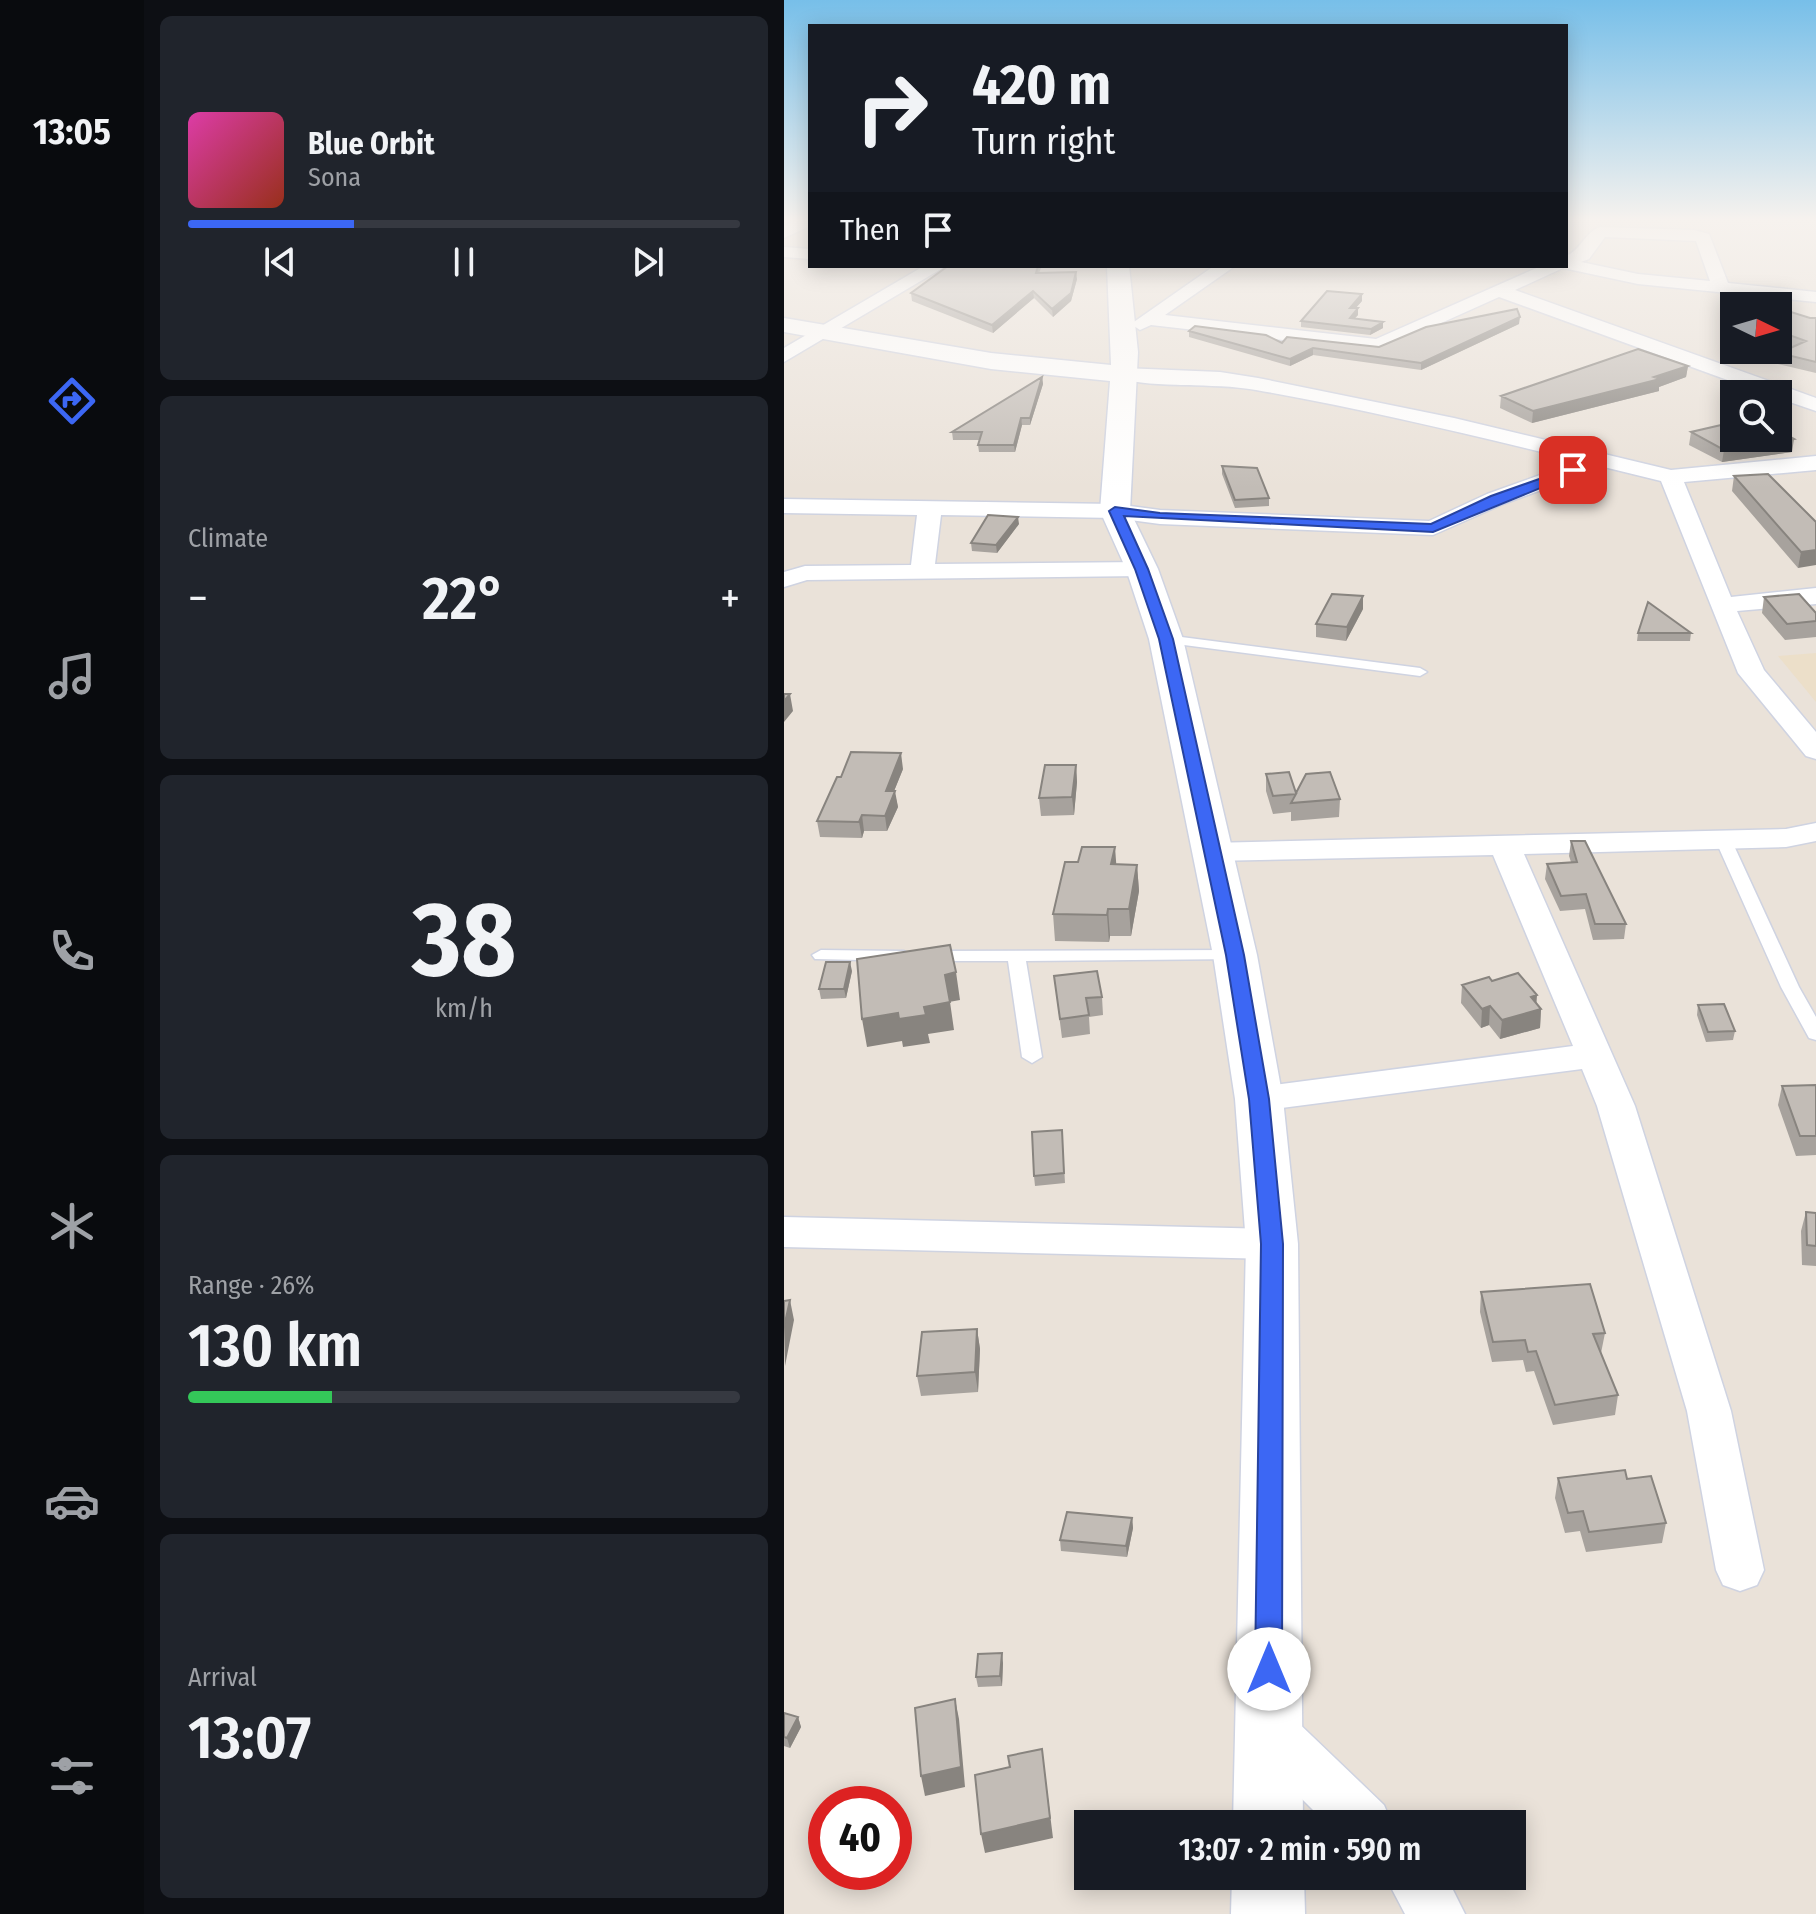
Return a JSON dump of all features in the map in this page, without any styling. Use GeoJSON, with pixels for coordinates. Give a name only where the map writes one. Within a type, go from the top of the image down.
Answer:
{"type":"FeatureCollection","features":[{"type":"Feature","properties":{"kind":"street"},"geometry":{"type":"LineString","coordinates":[[784,356],[861,309]]}},
{"type":"Feature","properties":{"kind":"street"},"geometry":{"type":"LineString","coordinates":[[1130,309],[1135,328],[1123,374],[1115,511],[1142,569],[1166,639],[1210,852],[1235,955],[1259,1099],[1272,1244],[1268,1810]]}},
{"type":"Feature","properties":{"kind":"street"},"geometry":{"type":"LineString","coordinates":[[1135,328],[1162,309]]}},
{"type":"Feature","properties":{"kind":"street"},"geometry":{"type":"LineString","coordinates":[[1135,328],[1379,345],[1456,309]]}},
{"type":"Feature","properties":{"kind":"street"},"geometry":{"type":"LineString","coordinates":[[1551,309],[1816,405]]}},
{"type":"Feature","properties":{"kind":"street"},"geometry":{"type":"LineString","coordinates":[[784,325],[991,361],[1123,374],[1220,378],[1258,384],[1454,424],[1597,462],[1671,477],[1816,464]]}},
{"type":"Feature","properties":{"kind":"street"},"geometry":{"type":"LineString","coordinates":[[784,506],[1115,511],[1160,517],[1433,528],[1495,499],[1597,462]]}},
{"type":"Feature","properties":{"kind":"street"},"geometry":{"type":"LineString","coordinates":[[1671,477],[1737,644],[1752,673],[1816,750]]}},
{"type":"Feature","properties":{"kind":"street"},"geometry":{"type":"LineString","coordinates":[[922,572],[930,508]]}},
{"type":"Feature","properties":{"kind":"street"},"geometry":{"type":"LineString","coordinates":[[784,580],[805,573],[1142,569]]}},
{"type":"Feature","properties":{"kind":"street"},"geometry":{"type":"LineString","coordinates":[[1724,605],[1816,596]]}},
{"type":"Feature","properties":{"kind":"street"},"geometry":{"type":"LineString","coordinates":[[1210,852],[1722,837],[1786,838],[1816,832]]}},
{"type":"Feature","properties":{"kind":"street"},"geometry":{"type":"LineString","coordinates":[[1504,843],[1561,984],[1597,1055],[1642,1187],[1709,1411],[1740,1570]]}},
{"type":"Feature","properties":{"kind":"street"},"geometry":{"type":"LineString","coordinates":[[1259,1099],[1597,1055]]}},
{"type":"Feature","properties":{"kind":"street"},"geometry":{"type":"LineString","coordinates":[[784,1232],[1272,1244]]}},
{"type":"Feature","properties":{"kind":"street"},"geometry":{"type":"LineString","coordinates":[[1268,1730],[1351,1810]]}},
{"type":"Feature","properties":{"kind":"street"},"geometry":{"type":"LineString","coordinates":[[1268,1890],[1268,1914]]}},
{"type":"Feature","properties":{"kind":"street"},"geometry":{"type":"LineString","coordinates":[[1425,1890],[1437,1914]]}},
{"type":"Feature","properties":{"kind":"lane"},"geometry":{"type":"LineString","coordinates":[[1166,639],[1420,672]]}},
{"type":"Feature","properties":{"kind":"lane"},"geometry":{"type":"LineString","coordinates":[[1722,837],[1790,987],[1816,1034]]}},
{"type":"Feature","properties":{"kind":"lane"},"geometry":{"type":"LineString","coordinates":[[821,955],[1235,955]]}},
{"type":"Feature","properties":{"kind":"lane"},"geometry":{"type":"LineString","coordinates":[[1016,957],[1032,1057]]}},
{"type":"Feature","properties":{"kind":"shaded area"},"geometry":{"type":"Polygon","coordinates":[[[1816,653],[1816,702],[1778,656],[1816,653]]]}},
{"type":"Feature","properties":{"kind":"building"},"geometry":{"type":"Polygon","coordinates":[[[952,309],[1011,309],[992,325],[952,309]]]}},
{"type":"Feature","properties":{"kind":"building"},"geometry":{"type":"Polygon","coordinates":[[[1311,309],[1357,309],[1350,318],[1383,322],[1371,329],[1301,321],[1311,309]]]}},
{"type":"Feature","properties":{"kind":"building"},"geometry":{"type":"Polygon","coordinates":[[[1515,309],[1520,317],[1421,363],[1313,348],[1290,359],[1189,331],[1195,326],[1266,335],[1282,343],[1287,337],[1379,347],[1426,327],[1515,309]]]}},
{"type":"Feature","properties":{"kind":"building"},"geometry":{"type":"Polygon","coordinates":[[[1792,312],[1816,318],[1816,362],[1792,356],[1792,347],[1806,341],[1792,336],[1792,312]]]}},
{"type":"Feature","properties":{"kind":"building"},"geometry":{"type":"Polygon","coordinates":[[[1638,349],[1688,366],[1654,377],[1660,379],[1533,411],[1501,396],[1638,349]]]}},
{"type":"Feature","properties":{"kind":"building"},"geometry":{"type":"Polygon","coordinates":[[[1042,377],[1030,418],[1021,418],[1014,445],[978,445],[982,432],[952,432],[1042,377]]]}},
{"type":"Feature","properties":{"kind":"building"},"geometry":{"type":"Polygon","coordinates":[[[1720,425],[1720,448],[1691,432],[1720,425]]]}},
{"type":"Feature","properties":{"kind":"building"},"geometry":{"type":"Polygon","coordinates":[[[1222,466],[1257,468],[1269,498],[1235,500],[1222,466]]]}},
{"type":"Feature","properties":{"kind":"building"},"geometry":{"type":"Polygon","coordinates":[[[1768,474],[1816,522],[1816,550],[1801,552],[1734,476],[1768,474]]]}},
{"type":"Feature","properties":{"kind":"building"},"geometry":{"type":"Polygon","coordinates":[[[988,515],[1018,517],[996,545],[971,543],[988,515]]]}},
{"type":"Feature","properties":{"kind":"building"},"geometry":{"type":"Polygon","coordinates":[[[1332,594],[1363,596],[1347,627],[1316,624],[1332,594]]]}},
{"type":"Feature","properties":{"kind":"building"},"geometry":{"type":"Polygon","coordinates":[[[1799,594],[1816,613],[1816,621],[1787,624],[1764,597],[1799,594]]]}},
{"type":"Feature","properties":{"kind":"building"},"geometry":{"type":"Polygon","coordinates":[[[1648,602],[1691,633],[1638,633],[1648,602]]]}},
{"type":"Feature","properties":{"kind":"building"},"geometry":{"type":"Polygon","coordinates":[[[851,752],[901,753],[886,791],[895,791],[885,816],[862,815],[859,822],[817,821],[837,777],[841,777],[851,752]]]}},
{"type":"Feature","properties":{"kind":"building"},"geometry":{"type":"Polygon","coordinates":[[[1045,765],[1076,765],[1072,797],[1039,798],[1045,765]]]}},
{"type":"Feature","properties":{"kind":"building"},"geometry":{"type":"Polygon","coordinates":[[[1289,772],[1296,793],[1306,774],[1330,772],[1340,799],[1291,803],[1296,794],[1273,796],[1266,774],[1289,772]]]}},
{"type":"Feature","properties":{"kind":"building"},"geometry":{"type":"Polygon","coordinates":[[[1571,841],[1585,841],[1626,924],[1595,924],[1586,894],[1561,896],[1547,864],[1577,862],[1571,841]]]}},
{"type":"Feature","properties":{"kind":"building"},"geometry":{"type":"Polygon","coordinates":[[[1082,847],[1115,847],[1111,864],[1137,865],[1129,909],[1108,909],[1107,915],[1053,914],[1065,862],[1078,862],[1082,847]]]}},
{"type":"Feature","properties":{"kind":"building"},"geometry":{"type":"Polygon","coordinates":[[[950,945],[956,972],[945,975],[950,1002],[924,1007],[926,1015],[899,1019],[898,1013],[862,1019],[857,959],[950,945]]]}},
{"type":"Feature","properties":{"kind":"building"},"geometry":{"type":"Polygon","coordinates":[[[826,962],[850,962],[844,989],[819,989],[826,962]]]}},
{"type":"Feature","properties":{"kind":"building"},"geometry":{"type":"Polygon","coordinates":[[[1097,971],[1102,997],[1086,998],[1089,1015],[1060,1019],[1054,976],[1097,971]]]}},
{"type":"Feature","properties":{"kind":"building"},"geometry":{"type":"Polygon","coordinates":[[[1518,973],[1537,995],[1531,997],[1541,1009],[1502,1020],[1490,1006],[1482,1009],[1462,985],[1489,977],[1492,981],[1518,973]]]}},
{"type":"Feature","properties":{"kind":"building"},"geometry":{"type":"Polygon","coordinates":[[[1724,1004],[1735,1031],[1708,1032],[1698,1005],[1724,1004]]]}},
{"type":"Feature","properties":{"kind":"building"},"geometry":{"type":"Polygon","coordinates":[[[1816,1085],[1816,1136],[1800,1136],[1782,1086],[1816,1085]]]}},
{"type":"Feature","properties":{"kind":"building"},"geometry":{"type":"Polygon","coordinates":[[[1062,1130],[1064,1173],[1034,1176],[1032,1132],[1062,1130]]]}},
{"type":"Feature","properties":{"kind":"building"},"geometry":{"type":"Polygon","coordinates":[[[1806,1212],[1816,1213],[1816,1246],[1807,1245],[1806,1212]]]}},
{"type":"Feature","properties":{"kind":"building"},"geometry":{"type":"Polygon","coordinates":[[[1590,1284],[1605,1333],[1593,1334],[1618,1395],[1555,1405],[1536,1351],[1528,1352],[1525,1340],[1493,1342],[1481,1292],[1590,1284]]]}},
{"type":"Feature","properties":{"kind":"building"},"geometry":{"type":"Polygon","coordinates":[[[790,1300],[784,1327],[784,1301],[790,1300]]]}},
{"type":"Feature","properties":{"kind":"building"},"geometry":{"type":"Polygon","coordinates":[[[977,1329],[975,1372],[917,1376],[922,1332],[977,1329]]]}},
{"type":"Feature","properties":{"kind":"building"},"geometry":{"type":"Polygon","coordinates":[[[1625,1470],[1627,1479],[1651,1476],[1666,1523],[1589,1532],[1583,1511],[1568,1513],[1558,1478],[1625,1470]]]}},
{"type":"Feature","properties":{"kind":"building"},"geometry":{"type":"Polygon","coordinates":[[[1067,1512],[1132,1518],[1126,1546],[1060,1540],[1067,1512]]]}},
{"type":"Feature","properties":{"kind":"building"},"geometry":{"type":"Polygon","coordinates":[[[1002,1653],[1000,1676],[976,1677],[978,1654],[1002,1653]]]}},
{"type":"Feature","properties":{"kind":"building"},"geometry":{"type":"Polygon","coordinates":[[[955,1699],[961,1767],[921,1776],[915,1708],[955,1699]]]}},
{"type":"Feature","properties":{"kind":"building"},"geometry":{"type":"Polygon","coordinates":[[[784,1713],[798,1717],[787,1738],[784,1737],[784,1713]]]}},
{"type":"Feature","properties":{"kind":"building"},"geometry":{"type":"Polygon","coordinates":[[[1042,1749],[1050,1818],[981,1834],[975,1775],[1010,1767],[1008,1756],[1042,1749]]]}},
{"type":"Feature","properties":{"kind":"route"},"geometry":{"type":"LineString","coordinates":[[1269,1669],[1272,1244],[1259,1099],[1235,955],[1210,852],[1166,639],[1142,569],[1115,511],[1160,517],[1433,528],[1495,499],[1573,470]]}}]}
